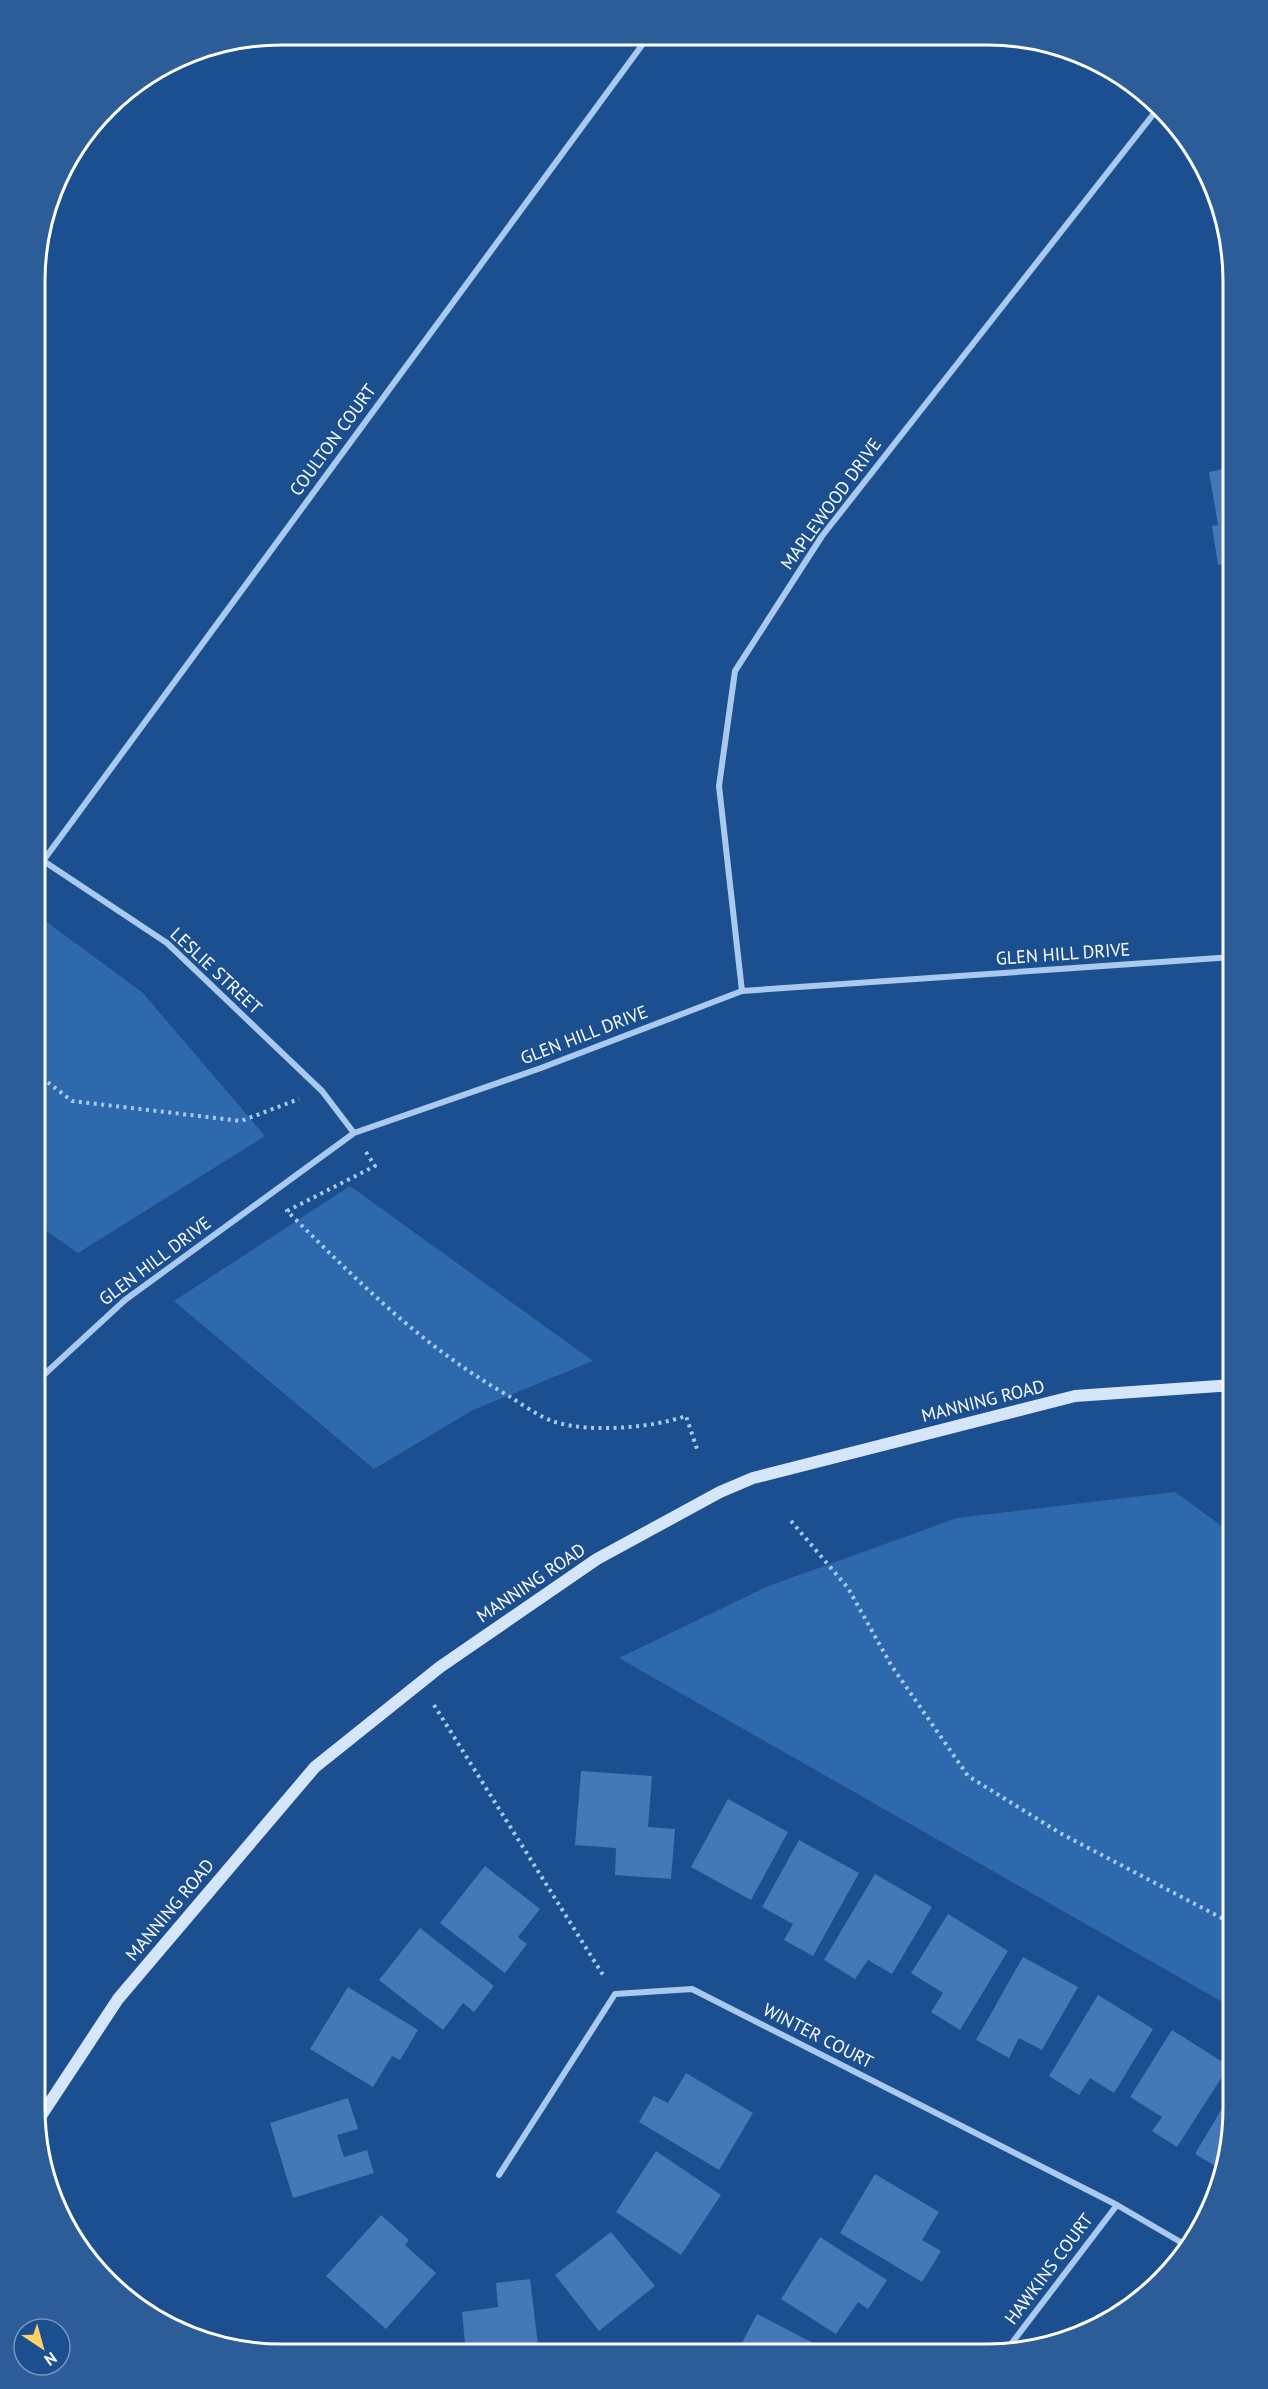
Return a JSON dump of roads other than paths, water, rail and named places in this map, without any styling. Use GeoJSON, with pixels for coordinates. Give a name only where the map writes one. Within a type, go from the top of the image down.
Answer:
{"type":"FeatureCollection","features":[{"type":"Feature","properties":{"kind":"main road","name":"MANNING ROAD"},"geometry":{"type":"LineString","coordinates":[[45,2110],[118,1999],[315,1767],[440,1667],[597,1559],[720,1492],[753,1478],[1076,1396],[1223,1386]]}},
{"type":"Feature","properties":{"kind":"street","name":"COULTON COURT"},"geometry":{"type":"LineString","coordinates":[[45,858],[642,45]]}},
{"type":"Feature","properties":{"kind":"street","name":"MAPLEWOOD DRIVE"},"geometry":{"type":"LineString","coordinates":[[742,991],[719,786],[735,671],[822,536],[1154,114]]}},
{"type":"Feature","properties":{"kind":"street","name":"LESLIE STREET"},"geometry":{"type":"LineString","coordinates":[[45,862],[167,943],[322,1091],[354,1133]]}},
{"type":"Feature","properties":{"kind":"street","name":"GLEN HILL DRIVE"},"geometry":{"type":"LineString","coordinates":[[45,1374],[125,1300],[354,1133],[541,1068],[742,991],[1223,958]]}},
{"type":"Feature","properties":{"kind":"street","name":"WINTER COURT"},"geometry":{"type":"LineString","coordinates":[[499,2175],[615,1994],[692,1989],[1117,2205],[1181,2242]]}},
{"type":"Feature","properties":{"kind":"street","name":"HAWKINS COURT"},"geometry":{"type":"LineString","coordinates":[[1012,2342],[1117,2205]]}}]}
